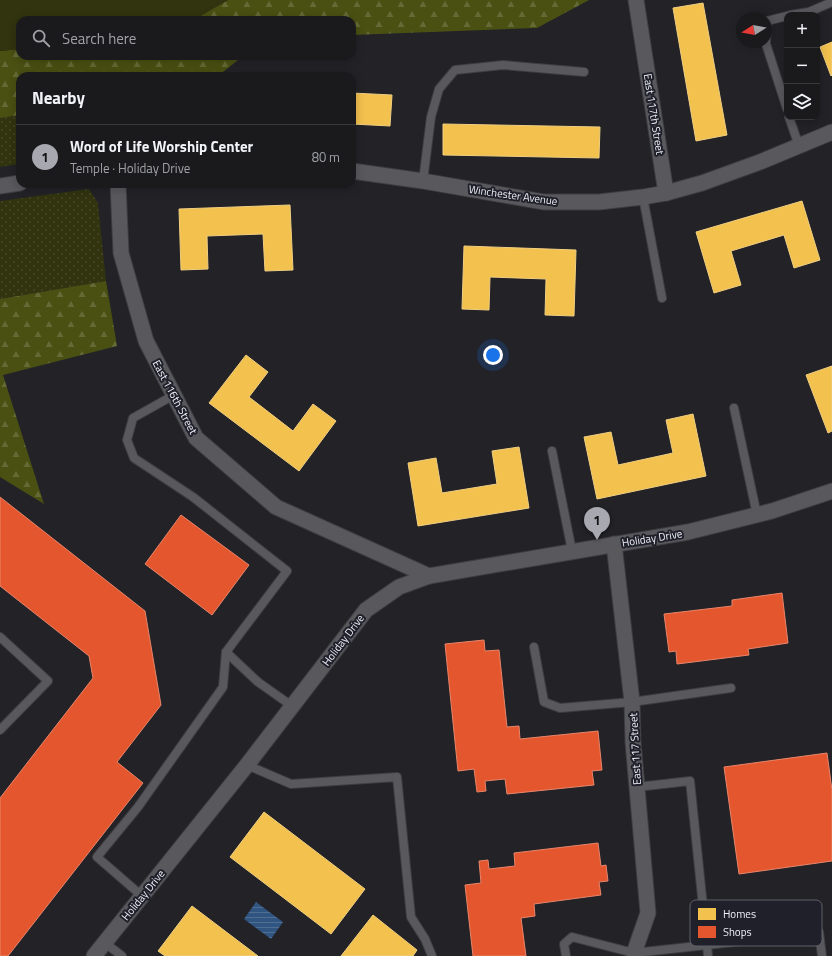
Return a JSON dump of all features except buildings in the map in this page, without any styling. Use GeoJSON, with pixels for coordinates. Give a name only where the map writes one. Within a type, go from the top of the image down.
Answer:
{"type":"FeatureCollection","features":[{"type":"Feature","properties":{"kind":"street","name":"East 117th Street"},"geometry":{"type":"LineString","coordinates":[[636,0],[666,193]]}},
{"type":"Feature","properties":{"kind":"street","name":"Winchester Avenue"},"geometry":{"type":"LineString","coordinates":[[356,172],[423,181],[544,202],[599,202],[666,193],[702,183],[832,132]]}},
{"type":"Feature","properties":{"kind":"street"},"geometry":{"type":"LineString","coordinates":[[0,186],[16,184]]}},
{"type":"Feature","properties":{"kind":"street","name":"East 116th Street"},"geometry":{"type":"LineString","coordinates":[[118,188],[121,253],[146,341],[196,438],[276,507],[429,576]]}},
{"type":"Feature","properties":{"kind":"street","name":"Holiday Drive"},"geometry":{"type":"LineString","coordinates":[[94,956],[247,765],[366,610],[399,587],[429,576],[688,532],[772,511],[832,491]]}},
{"type":"Feature","properties":{"kind":"street","name":"East 117 Street"},"geometry":{"type":"LineString","coordinates":[[614,544],[632,702],[633,742],[648,913],[634,953]]}},
{"type":"Feature","properties":{"kind":"lane"},"geometry":{"type":"LineString","coordinates":[[809,12],[832,2]]}},
{"type":"Feature","properties":{"kind":"lane"},"geometry":{"type":"LineString","coordinates":[[784,17],[766,22],[766,44],[784,100]]}},
{"type":"Feature","properties":{"kind":"lane"},"geometry":{"type":"LineString","coordinates":[[423,181],[431,117],[439,89],[455,70],[503,65],[584,72]]}},
{"type":"Feature","properties":{"kind":"lane"},"geometry":{"type":"LineString","coordinates":[[790,120],[799,146]]}},
{"type":"Feature","properties":{"kind":"lane"},"geometry":{"type":"LineString","coordinates":[[643,197],[662,298]]}},
{"type":"Feature","properties":{"kind":"lane"},"geometry":{"type":"LineString","coordinates":[[142,896],[97,857],[138,807],[223,687],[226,652],[288,571],[193,497],[134,458],[127,440],[133,418],[174,395]]}},
{"type":"Feature","properties":{"kind":"lane"},"geometry":{"type":"LineString","coordinates":[[734,408],[756,515]]}},
{"type":"Feature","properties":{"kind":"lane"},"geometry":{"type":"LineString","coordinates":[[552,451],[572,551]]}},
{"type":"Feature","properties":{"kind":"lane"},"geometry":{"type":"LineString","coordinates":[[0,637],[48,681],[0,730]]}},
{"type":"Feature","properties":{"kind":"lane"},"geometry":{"type":"LineString","coordinates":[[534,647],[544,702],[560,708],[632,702],[731,688]]}},
{"type":"Feature","properties":{"kind":"lane"},"geometry":{"type":"LineString","coordinates":[[226,652],[258,682],[292,706]]}},
{"type":"Feature","properties":{"kind":"lane"},"geometry":{"type":"LineString","coordinates":[[247,765],[291,784],[397,777],[412,917],[425,938],[432,956]]}},
{"type":"Feature","properties":{"kind":"lane"},"geometry":{"type":"LineString","coordinates":[[637,787],[690,781],[702,900]]}},
{"type":"Feature","properties":{"kind":"lane"},"geometry":{"type":"LineString","coordinates":[[566,956],[564,944],[572,937],[634,953],[698,946]]}},
{"type":"Feature","properties":{"kind":"lane"},"geometry":{"type":"LineString","coordinates":[[104,943],[122,956]]}},
{"type":"Feature","properties":{"kind":"lane"},"geometry":{"type":"LineString","coordinates":[[707,946],[708,956]]}},
{"type":"Feature","properties":{"kind":"lane"},"geometry":{"type":"LineString","coordinates":[[821,946],[822,956]]}},
{"type":"Feature","properties":{"kind":"green space"},"geometry":{"type":"Polygon","coordinates":[[[0,0],[228,0],[200,16],[16,16],[16,49],[0,51],[0,0]]]}},
{"type":"Feature","properties":{"kind":"green space"},"geometry":{"type":"Polygon","coordinates":[[[228,0],[589,0],[537,28],[356,35],[356,16],[200,16],[228,0]]]}},
{"type":"Feature","properties":{"kind":"green space"},"geometry":{"type":"Polygon","coordinates":[[[16,49],[16,60],[238,60],[223,72],[16,72],[16,116],[0,118],[0,51],[16,49]]]}},
{"type":"Feature","properties":{"kind":"green space"},"geometry":{"type":"Polygon","coordinates":[[[16,116],[16,165],[0,167],[0,118],[16,116]]]}},
{"type":"Feature","properties":{"kind":"green space"},"geometry":{"type":"Polygon","coordinates":[[[89,189],[98,203],[106,281],[0,299],[0,201],[89,189]]]}},
{"type":"Feature","properties":{"kind":"green space"},"geometry":{"type":"Polygon","coordinates":[[[106,281],[117,346],[3,375],[44,504],[0,477],[0,299],[106,281]]]}},
{"type":"Feature","properties":{"kind":"water"},"geometry":{"type":"Polygon","coordinates":[[[256,902],[283,922],[271,939],[244,919],[256,902]]]}},
{"type":"Feature","properties":{"kind":"place","name":"Word of Life Worship Center"},"geometry":{"type":"Point","coordinates":[597,540]}}]}
